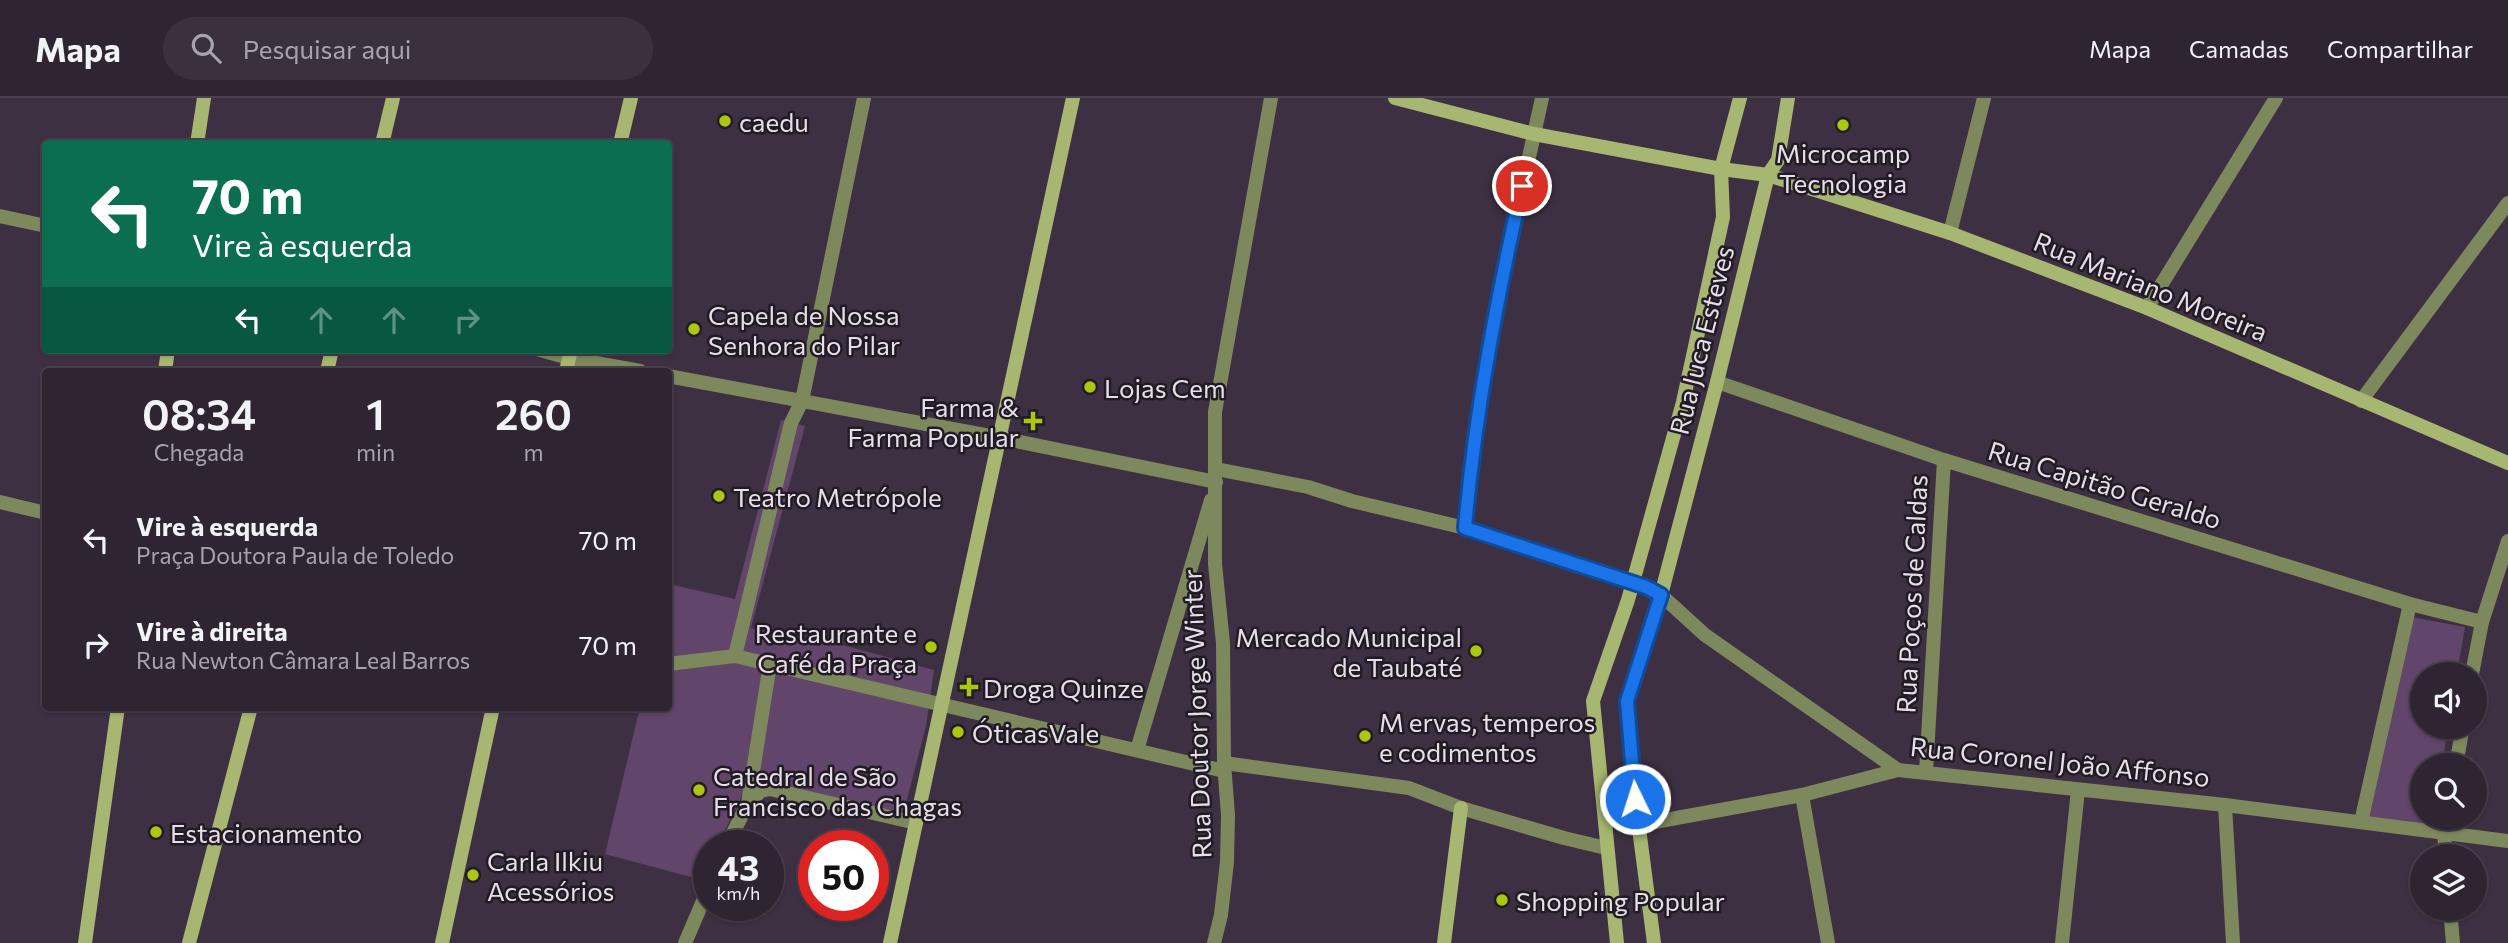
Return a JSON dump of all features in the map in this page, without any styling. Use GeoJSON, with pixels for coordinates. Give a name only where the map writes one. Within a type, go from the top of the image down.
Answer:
{"type":"FeatureCollection","features":[{"type":"Feature","properties":{"kind":"main road"},"geometry":{"type":"LineString","coordinates":[[198,140],[204,98]]}},
{"type":"Feature","properties":{"kind":"main road"},"geometry":{"type":"LineString","coordinates":[[383,140],[393,98]]}},
{"type":"Feature","properties":{"kind":"main road"},"geometry":{"type":"LineString","coordinates":[[621,140],[631,98]]}},
{"type":"Feature","properties":{"kind":"main road"},"geometry":{"type":"LineString","coordinates":[[890,943],[1073,98]]}},
{"type":"Feature","properties":{"kind":"main road"},"geometry":{"type":"LineString","coordinates":[[1395,98],[1534,134],[1721,169]]}},
{"type":"Feature","properties":{"kind":"main road","name":"Rua Juca Esteves"},"geometry":{"type":"LineString","coordinates":[[1616,943],[1593,701],[1632,584],[1683,402],[1721,230],[1721,169],[1740,98]]}},
{"type":"Feature","properties":{"kind":"main road","name":"Rua Juca Esteves"},"geometry":{"type":"LineString","coordinates":[[1654,943],[1638,825],[1627,701],[1661,595],[1768,175],[1778,160],[1788,98]]}},
{"type":"Feature","properties":{"kind":"main road","name":"Rua Mariano Moreira"},"geometry":{"type":"LineString","coordinates":[[1721,169],[1768,175],[1950,233],[2147,308],[2508,463]]}},
{"type":"Feature","properties":{"kind":"main road"},"geometry":{"type":"LineString","coordinates":[[85,943],[117,711]]}},
{"type":"Feature","properties":{"kind":"main road"},"geometry":{"type":"LineString","coordinates":[[190,943],[250,711]]}},
{"type":"Feature","properties":{"kind":"main road"},"geometry":{"type":"LineString","coordinates":[[442,943],[492,711]]}},
{"type":"Feature","properties":{"kind":"main road"},"geometry":{"type":"LineString","coordinates":[[1444,943],[1461,808]]}},
{"type":"Feature","properties":{"kind":"street"},"geometry":{"type":"LineString","coordinates":[[735,656],[791,423],[802,401],[864,98]]}},
{"type":"Feature","properties":{"kind":"street","name":"Rua Doutor Jorge Winter"},"geometry":{"type":"LineString","coordinates":[[1214,943],[1221,915],[1227,862],[1228,815],[1224,767],[1223,643],[1215,564],[1214,412],[1270,98]]}},
{"type":"Feature","properties":{"kind":"street"},"geometry":{"type":"LineString","coordinates":[[1465,528],[1470,468],[1489,339],[1542,98]]}},
{"type":"Feature","properties":{"kind":"street"},"geometry":{"type":"LineString","coordinates":[[1950,233],[1984,98]]}},
{"type":"Feature","properties":{"kind":"street"},"geometry":{"type":"LineString","coordinates":[[2147,308],[2276,98]]}},
{"type":"Feature","properties":{"kind":"street"},"geometry":{"type":"LineString","coordinates":[[2361,401],[2508,203]]}},
{"type":"Feature","properties":{"kind":"street"},"geometry":{"type":"LineString","coordinates":[[0,216],[42,225]]}},
{"type":"Feature","properties":{"kind":"street"},"geometry":{"type":"LineString","coordinates":[[551,354],[568,360],[620,368]]}},
{"type":"Feature","properties":{"kind":"street"},"geometry":{"type":"LineString","coordinates":[[672,377],[1001,438],[1216,475],[1308,487],[1352,501],[1465,528],[1661,595]]}},
{"type":"Feature","properties":{"kind":"street","name":"Rua Capitão Geraldo"},"geometry":{"type":"LineString","coordinates":[[1717,382],[1944,460],[2410,604],[2482,622]]}},
{"type":"Feature","properties":{"kind":"street","name":"Rua Poços de Caldas"},"geometry":{"type":"LineString","coordinates":[[1926,772],[1944,460]]}},
{"type":"Feature","properties":{"kind":"street"},"geometry":{"type":"LineString","coordinates":[[1137,750],[1216,475]]}},
{"type":"Feature","properties":{"kind":"street"},"geometry":{"type":"LineString","coordinates":[[0,502],[42,512]]}},
{"type":"Feature","properties":{"kind":"street"},"geometry":{"type":"LineString","coordinates":[[2475,662],[2482,622],[2508,541]]}},
{"type":"Feature","properties":{"kind":"street","name":"Rua Coronel João Affonso"},"geometry":{"type":"LineString","coordinates":[[1661,595],[1705,635],[1898,770],[2361,822],[2410,824]]}},
{"type":"Feature","properties":{"kind":"street"},"geometry":{"type":"LineString","coordinates":[[2361,822],[2410,604]]}},
{"type":"Feature","properties":{"kind":"street"},"geometry":{"type":"LineString","coordinates":[[672,664],[735,656],[1137,750],[1224,767],[1409,788],[1461,808],[1605,848]]}},
{"type":"Feature","properties":{"kind":"street"},"geometry":{"type":"LineString","coordinates":[[734,830],[748,803],[769,664]]}},
{"type":"Feature","properties":{"kind":"street"},"geometry":{"type":"LineString","coordinates":[[1638,825],[1802,795],[1898,770]]}},
{"type":"Feature","properties":{"kind":"street"},"geometry":{"type":"LineString","coordinates":[[748,803],[761,791],[770,789],[916,823]]}},
{"type":"Feature","properties":{"kind":"street"},"geometry":{"type":"LineString","coordinates":[[2062,943],[2078,790]]}},
{"type":"Feature","properties":{"kind":"street"},"geometry":{"type":"LineString","coordinates":[[1802,795],[1828,943]]}},
{"type":"Feature","properties":{"kind":"street"},"geometry":{"type":"LineString","coordinates":[[2225,805],[2233,943]]}},
{"type":"Feature","properties":{"kind":"street","name":"Rua Coronel João Affonso"},"geometry":{"type":"LineString","coordinates":[[2465,830],[2508,841]]}},
{"type":"Feature","properties":{"kind":"street"},"geometry":{"type":"LineString","coordinates":[[685,943],[694,921]]}},
{"type":"Feature","properties":{"kind":"street"},"geometry":{"type":"LineString","coordinates":[[2451,921],[2453,943]]}},
{"type":"Feature","properties":{"kind":"shaded area"},"geometry":{"type":"Polygon","coordinates":[[[781,420],[805,426],[751,628],[850,647],[934,670],[926,726],[903,815],[744,791],[725,830],[693,830],[693,878],[605,854],[639,711],[672,711],[672,585],[735,599],[781,420]]]}},
{"type":"Feature","properties":{"kind":"shaded area"},"geometry":{"type":"Polygon","coordinates":[[[2411,617],[2465,627],[2459,662],[2410,662],[2410,739],[2446,739],[2444,753],[2410,753],[2410,824],[2367,820],[2411,617]]]}},
{"type":"Feature","properties":{"kind":"place","name":"caedu"},"geometry":{"type":"Point","coordinates":[725,121]}},
{"type":"Feature","properties":{"kind":"place","name":"Microcamp Tecnologia"},"geometry":{"type":"Point","coordinates":[1843,125]}},
{"type":"Feature","properties":{"kind":"place","name":"Capela de Nossa Senhora do Pilar"},"geometry":{"type":"Point","coordinates":[694,329]}},
{"type":"Feature","properties":{"kind":"place","name":"Lojas Cem"},"geometry":{"type":"Point","coordinates":[1090,387]}},
{"type":"Feature","properties":{"kind":"place","name":"Farma & Farma Popular"},"geometry":{"type":"Point","coordinates":[1033,421]}},
{"type":"Feature","properties":{"kind":"place","name":"Teatro Metrópole"},"geometry":{"type":"Point","coordinates":[719,496]}},
{"type":"Feature","properties":{"kind":"place","name":"Restaurante e Café da Praça"},"geometry":{"type":"Point","coordinates":[931,647]}},
{"type":"Feature","properties":{"kind":"place","name":"Mercado Municipal de Taubaté"},"geometry":{"type":"Point","coordinates":[1476,651]}},
{"type":"Feature","properties":{"kind":"place","name":"Droga Quinze"},"geometry":{"type":"Point","coordinates":[969,687]}},
{"type":"Feature","properties":{"kind":"place","name":"ÓticasVale"},"geometry":{"type":"Point","coordinates":[958,732]}},
{"type":"Feature","properties":{"kind":"place","name":"M ervas, temperos e codimentos"},"geometry":{"type":"Point","coordinates":[1365,736]}},
{"type":"Feature","properties":{"kind":"place","name":"Catedral de São Francisco das Chagas"},"geometry":{"type":"Point","coordinates":[699,790]}},
{"type":"Feature","properties":{"kind":"place","name":"Estacionamento"},"geometry":{"type":"Point","coordinates":[156,832]}},
{"type":"Feature","properties":{"kind":"place","name":"Carla Ilkiu Acessórios"},"geometry":{"type":"Point","coordinates":[473,875]}},
{"type":"Feature","properties":{"kind":"place","name":"Shopping Popular"},"geometry":{"type":"Point","coordinates":[1502,900]}},
{"type":"Feature","properties":{"kind":"route"},"geometry":{"type":"LineString","coordinates":[[1522,186],[1489,339],[1470,468],[1465,528],[1646,587],[1661,595],[1627,701],[1635,799]]}}]}
